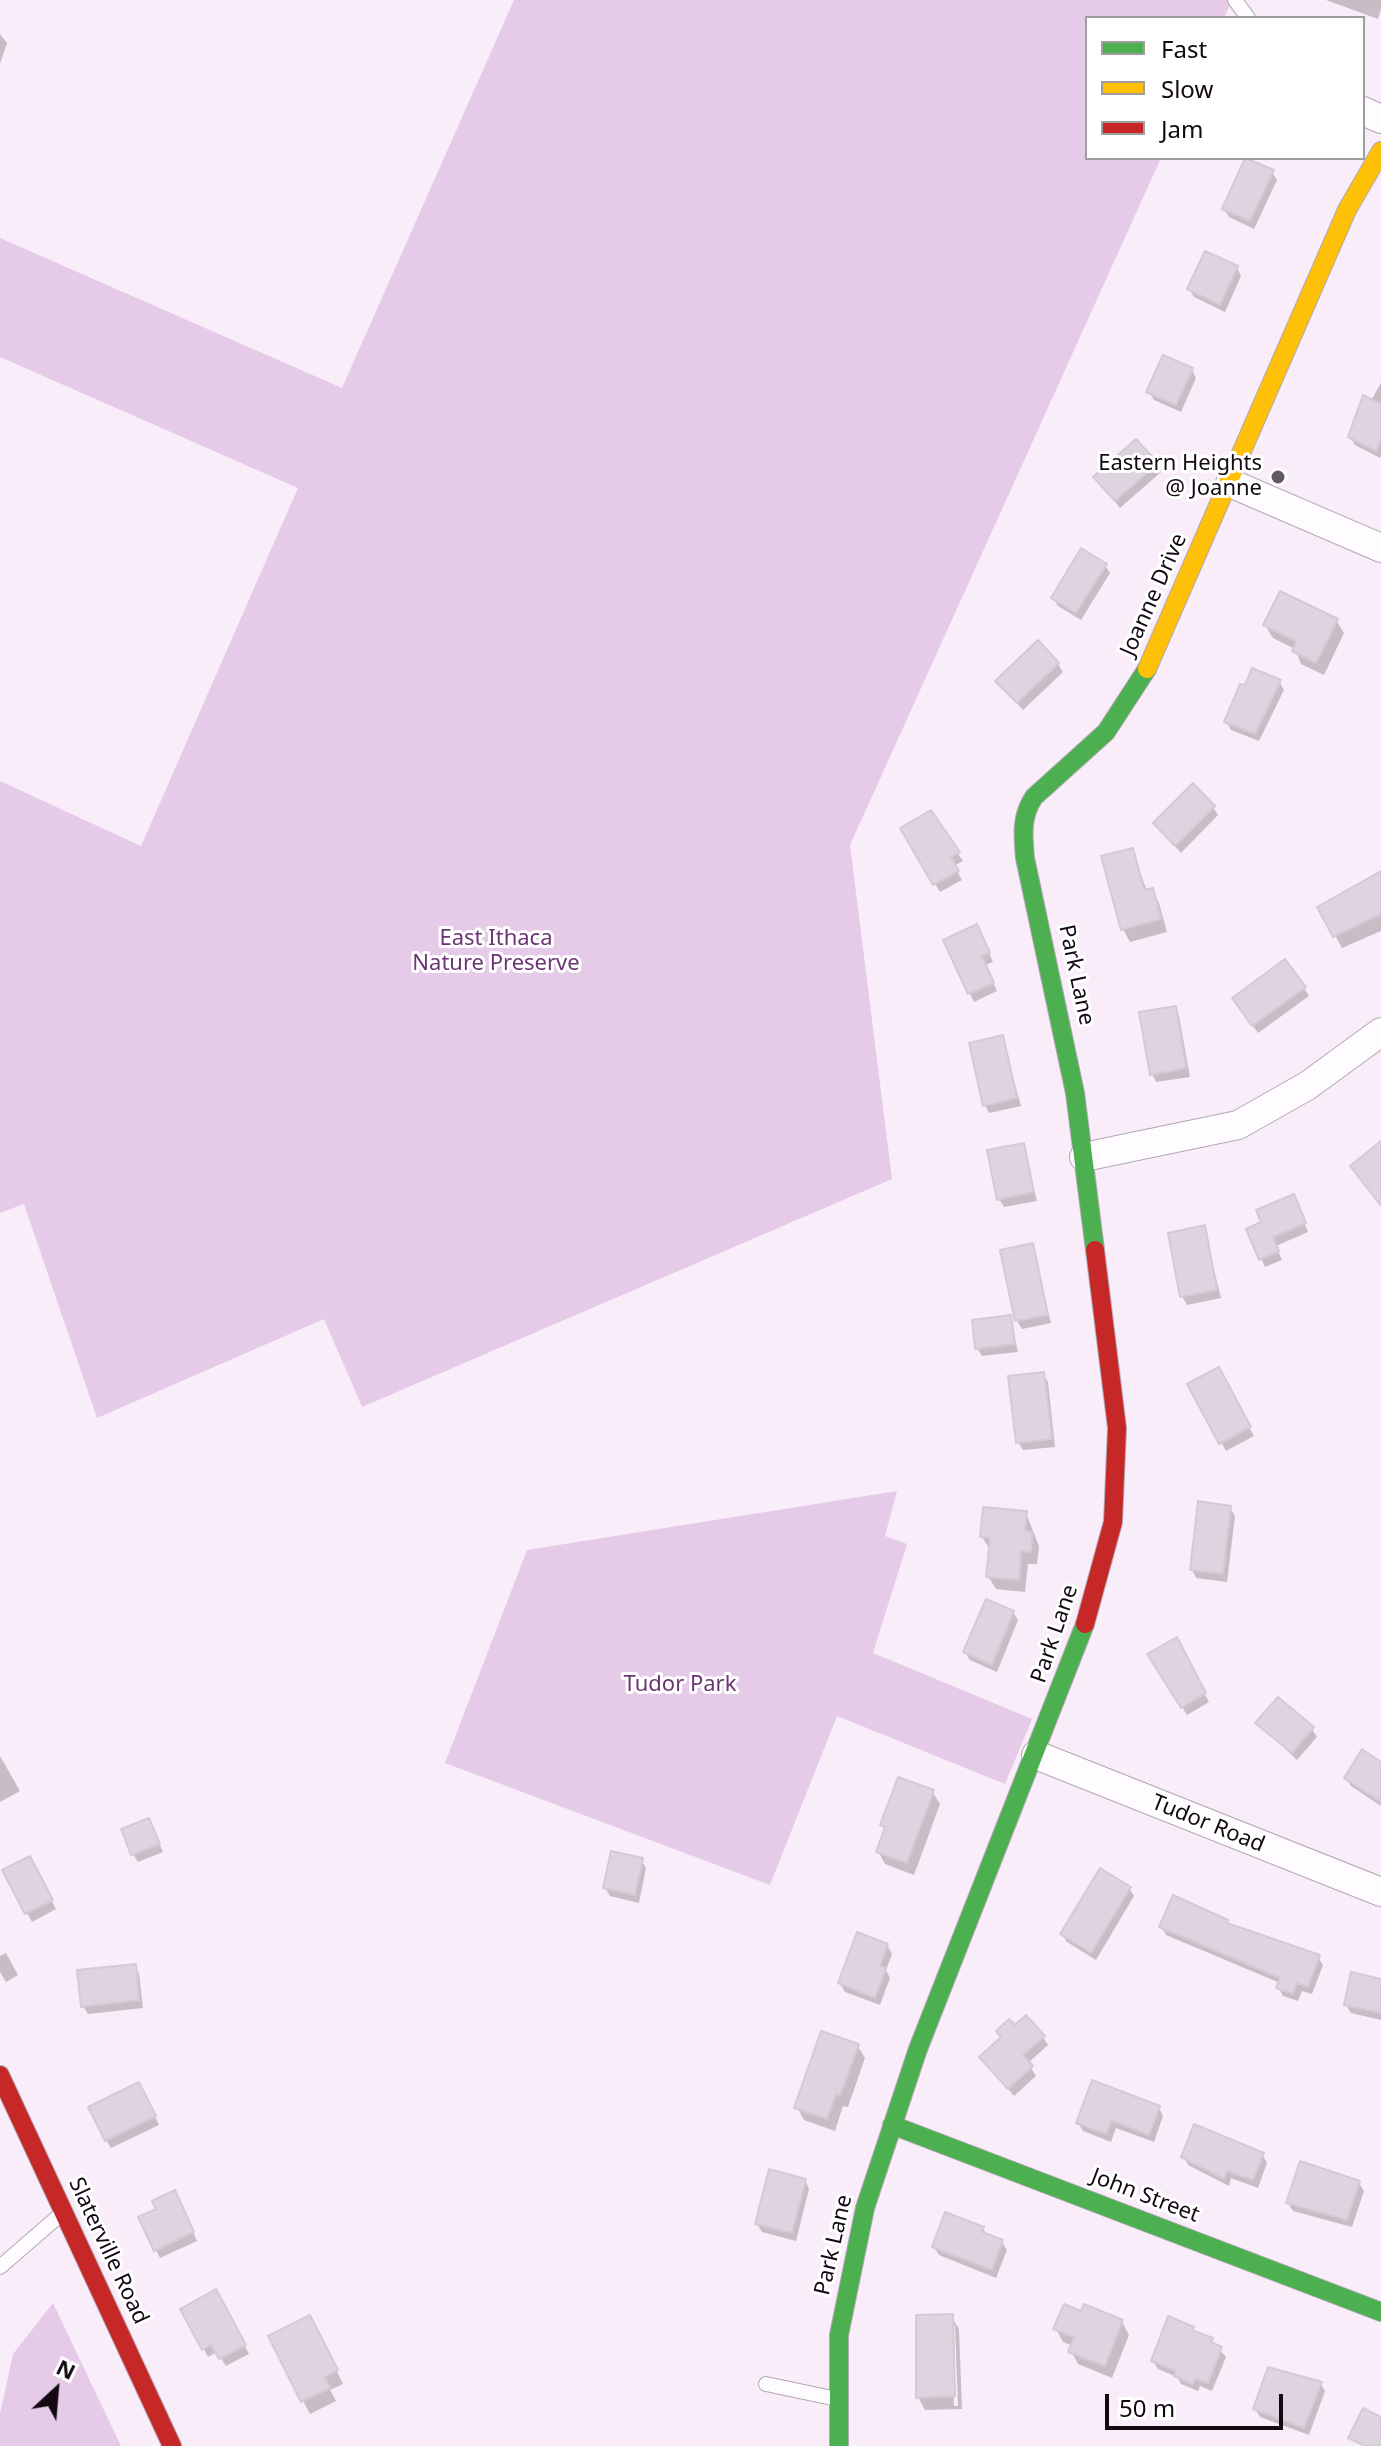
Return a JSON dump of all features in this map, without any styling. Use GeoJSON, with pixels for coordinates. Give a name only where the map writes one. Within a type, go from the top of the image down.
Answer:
{"type":"FeatureCollection","features":[{"type":"Feature","properties":{"kind":"main road","name":"Joanne Drive"},"geometry":{"type":"LineString","coordinates":[[1026,809],[1046,783],[1085,753],[1123,712],[1162,640],[1347,210],[1381,151]]}},
{"type":"Feature","properties":{"kind":"main road","name":"Park Lane"},"geometry":{"type":"LineString","coordinates":[[839,2446],[839,2335],[850,2269],[918,2049],[1083,1633],[1103,1569],[1118,1475],[1117,1428],[1084,1157],[1075,1093],[1025,858],[1023,829],[1026,809]]}},
{"type":"Feature","properties":{"kind":"main road","name":"Slaterville Road"},"geometry":{"type":"LineString","coordinates":[[0,2075],[172,2446]]}},
{"type":"Feature","properties":{"kind":"main road","name":"John Street"},"geometry":{"type":"LineString","coordinates":[[892,2125],[1381,2312]]}},
{"type":"Feature","properties":{"kind":"street"},"geometry":{"type":"LineString","coordinates":[[1230,483],[1381,548]]}},
{"type":"Feature","properties":{"kind":"street"},"geometry":{"type":"LineString","coordinates":[[1084,1157],[1238,1125],[1295,1093],[1381,1032]]}},
{"type":"Feature","properties":{"kind":"street","name":"Tudor Road"},"geometry":{"type":"LineString","coordinates":[[1036,1755],[1381,1892]]}},
{"type":"Feature","properties":{"kind":"lane"},"geometry":{"type":"LineString","coordinates":[[0,2267],[64,2213]]}},
{"type":"Feature","properties":{"kind":"lane"},"geometry":{"type":"LineString","coordinates":[[766,2384],[837,2399]]}},
{"type":"Feature","properties":{"kind":"green space","name":"East Ithaca Nature Preserve"},"geometry":{"type":"Polygon","coordinates":[[[514,0],[1232,0],[1225,16],[1085,16],[1085,160],[1160,160],[850,845],[892,1179],[362,1407],[324,1319],[97,1418],[24,1204],[0,1213],[0,781],[141,846],[298,488],[0,357],[0,238],[342,388],[514,0]]]}},
{"type":"Feature","properties":{"kind":"green space","name":"Tudor Park"},"geometry":{"type":"Polygon","coordinates":[[[897,1491],[885,1536],[907,1544],[873,1653],[1032,1719],[1005,1784],[837,1716],[770,1885],[445,1763],[527,1550],[897,1491]]]}},
{"type":"Feature","properties":{"kind":"green space"},"geometry":{"type":"Polygon","coordinates":[[[53,2303],[121,2446],[0,2446],[0,2414],[13,2354],[53,2303]]]}},
{"type":"Feature","properties":{"kind":"building"},"geometry":{"type":"Polygon","coordinates":[[[1244,160],[1274,170],[1250,221],[1222,209],[1244,160]]]}},
{"type":"Feature","properties":{"kind":"building"},"geometry":{"type":"Polygon","coordinates":[[[1205,251],[1238,266],[1220,305],[1187,289],[1205,251]]]}},
{"type":"Feature","properties":{"kind":"building"},"geometry":{"type":"Polygon","coordinates":[[[1163,355],[1193,368],[1176,405],[1146,392],[1163,355]]]}},
{"type":"Feature","properties":{"kind":"building"},"geometry":{"type":"Polygon","coordinates":[[[1363,395],[1381,404],[1381,439],[1376,451],[1348,437],[1363,395]]]}},
{"type":"Feature","properties":{"kind":"building"},"geometry":{"type":"Polygon","coordinates":[[[1136,439],[1158,463],[1115,501],[1093,477],[1136,439]]]}},
{"type":"Feature","properties":{"kind":"building"},"geometry":{"type":"Polygon","coordinates":[[[1081,548],[1107,564],[1076,613],[1051,598],[1081,548]]]}},
{"type":"Feature","properties":{"kind":"building"},"geometry":{"type":"Polygon","coordinates":[[[1280,591],[1338,619],[1316,663],[1292,651],[1296,641],[1263,625],[1280,591]]]}},
{"type":"Feature","properties":{"kind":"building"},"geometry":{"type":"Polygon","coordinates":[[[1038,640],[1059,663],[1017,703],[995,681],[1038,640]]]}},
{"type":"Feature","properties":{"kind":"building"},"geometry":{"type":"Polygon","coordinates":[[[1252,668],[1281,680],[1255,734],[1224,722],[1240,684],[1245,685],[1252,668]]]}},
{"type":"Feature","properties":{"kind":"building"},"geometry":{"type":"Polygon","coordinates":[[[1193,783],[1215,806],[1175,846],[1153,823],[1193,783]]]}},
{"type":"Feature","properties":{"kind":"building"},"geometry":{"type":"Polygon","coordinates":[[[931,810],[960,852],[951,857],[959,871],[933,885],[900,828],[931,810]]]}},
{"type":"Feature","properties":{"kind":"building"},"geometry":{"type":"Polygon","coordinates":[[[1133,848],[1144,890],[1153,888],[1161,919],[1121,930],[1101,856],[1133,848]]]}},
{"type":"Feature","properties":{"kind":"building"},"geometry":{"type":"Polygon","coordinates":[[[1381,871],[1381,914],[1333,937],[1317,907],[1381,871]]]}},
{"type":"Feature","properties":{"kind":"building"},"geometry":{"type":"Polygon","coordinates":[[[977,924],[990,953],[982,956],[994,983],[968,994],[943,940],[977,924]]]}},
{"type":"Feature","properties":{"kind":"building"},"geometry":{"type":"Polygon","coordinates":[[[1285,959],[1306,987],[1252,1026],[1232,998],[1285,959]]]}},
{"type":"Feature","properties":{"kind":"building"},"geometry":{"type":"Polygon","coordinates":[[[1176,1006],[1186,1068],[1150,1075],[1139,1012],[1176,1006]]]}},
{"type":"Feature","properties":{"kind":"building"},"geometry":{"type":"Polygon","coordinates":[[[1003,1035],[1017,1098],[983,1106],[969,1043],[1003,1035]]]}},
{"type":"Feature","properties":{"kind":"building"},"geometry":{"type":"Polygon","coordinates":[[[1381,1141],[1381,1206],[1350,1166],[1381,1141]]]}},
{"type":"Feature","properties":{"kind":"building"},"geometry":{"type":"Polygon","coordinates":[[[1024,1143],[1034,1192],[997,1200],[987,1150],[1024,1143]]]}},
{"type":"Feature","properties":{"kind":"building"},"geometry":{"type":"Polygon","coordinates":[[[1294,1194],[1306,1223],[1273,1237],[1279,1251],[1259,1260],[1246,1229],[1261,1222],[1256,1210],[1294,1194]]]}},
{"type":"Feature","properties":{"kind":"building"},"geometry":{"type":"Polygon","coordinates":[[[1205,1225],[1217,1290],[1180,1297],[1168,1233],[1205,1225]]]}},
{"type":"Feature","properties":{"kind":"building"},"geometry":{"type":"Polygon","coordinates":[[[1033,1243],[1048,1315],[1015,1321],[1000,1250],[1033,1243]]]}},
{"type":"Feature","properties":{"kind":"building"},"geometry":{"type":"Polygon","coordinates":[[[1011,1315],[1015,1344],[975,1349],[972,1320],[1011,1315]]]}},
{"type":"Feature","properties":{"kind":"building"},"geometry":{"type":"Polygon","coordinates":[[[1219,1367],[1251,1427],[1219,1444],[1187,1384],[1219,1367]]]}},
{"type":"Feature","properties":{"kind":"building"},"geometry":{"type":"Polygon","coordinates":[[[1044,1372],[1052,1439],[1016,1443],[1008,1376],[1044,1372]]]}},
{"type":"Feature","properties":{"kind":"building"},"geometry":{"type":"Polygon","coordinates":[[[1198,1501],[1231,1506],[1223,1574],[1190,1570],[1198,1501]]]}},
{"type":"Feature","properties":{"kind":"building"},"geometry":{"type":"Polygon","coordinates":[[[983,1507],[1027,1511],[1025,1531],[1032,1532],[1031,1552],[1021,1551],[1019,1580],[986,1577],[990,1538],[980,1537],[983,1507]]]}},
{"type":"Feature","properties":{"kind":"building"},"geometry":{"type":"Polygon","coordinates":[[[986,1599],[1014,1611],[992,1665],[963,1652],[986,1599]]]}},
{"type":"Feature","properties":{"kind":"building"},"geometry":{"type":"Polygon","coordinates":[[[1177,1637],[1206,1693],[1181,1708],[1147,1654],[1177,1637]]]}},
{"type":"Feature","properties":{"kind":"building"},"geometry":{"type":"Polygon","coordinates":[[[1278,1697],[1314,1727],[1292,1753],[1255,1723],[1278,1697]]]}},
{"type":"Feature","properties":{"kind":"building"},"geometry":{"type":"Polygon","coordinates":[[[1362,1749],[1381,1762],[1381,1802],[1344,1778],[1362,1749]]]}},
{"type":"Feature","properties":{"kind":"building"},"geometry":{"type":"Polygon","coordinates":[[[898,1777],[934,1790],[907,1863],[876,1852],[885,1827],[880,1825],[898,1777]]]}},
{"type":"Feature","properties":{"kind":"building"},"geometry":{"type":"Polygon","coordinates":[[[149,1818],[160,1844],[131,1855],[121,1829],[149,1818]]]}},
{"type":"Feature","properties":{"kind":"building"},"geometry":{"type":"Polygon","coordinates":[[[611,1851],[643,1858],[635,1895],[603,1888],[611,1851]]]}},
{"type":"Feature","properties":{"kind":"building"},"geometry":{"type":"Polygon","coordinates":[[[30,1856],[53,1900],[25,1914],[2,1870],[30,1856]]]}},
{"type":"Feature","properties":{"kind":"building"},"geometry":{"type":"Polygon","coordinates":[[[1100,1868],[1131,1887],[1091,1953],[1060,1934],[1100,1868]]]}},
{"type":"Feature","properties":{"kind":"building"},"geometry":{"type":"Polygon","coordinates":[[[1173,1895],[1228,1920],[1227,1923],[1320,1955],[1308,1987],[1297,1983],[1293,1994],[1276,1988],[1280,1978],[1159,1927],[1173,1895]]]}},
{"type":"Feature","properties":{"kind":"building"},"geometry":{"type":"Polygon","coordinates":[[[857,1932],[888,1944],[880,1966],[886,1968],[875,1998],[838,1983],[857,1932]]]}},
{"type":"Feature","properties":{"kind":"building"},"geometry":{"type":"Polygon","coordinates":[[[136,1964],[139,2000],[81,2007],[77,1970],[136,1964]]]}},
{"type":"Feature","properties":{"kind":"building"},"geometry":{"type":"Polygon","coordinates":[[[1351,1972],[1381,1979],[1381,2013],[1344,2005],[1351,1972]]]}},
{"type":"Feature","properties":{"kind":"building"},"geometry":{"type":"Polygon","coordinates":[[[1026,2015],[1045,2036],[1023,2055],[1033,2066],[1008,2089],[979,2057],[1001,2037],[996,2031],[1009,2019],[1015,2025],[1026,2015]]]}},
{"type":"Feature","properties":{"kind":"building"},"geometry":{"type":"Polygon","coordinates":[[[821,2031],[859,2044],[840,2096],[836,2094],[827,2119],[794,2108],[821,2031]]]}},
{"type":"Feature","properties":{"kind":"building"},"geometry":{"type":"Polygon","coordinates":[[[1092,2080],[1160,2106],[1149,2135],[1112,2121],[1106,2134],[1076,2123],[1092,2080]]]}},
{"type":"Feature","properties":{"kind":"building"},"geometry":{"type":"Polygon","coordinates":[[[139,2082],[156,2116],[105,2141],[88,2107],[139,2082]]]}},
{"type":"Feature","properties":{"kind":"building"},"geometry":{"type":"Polygon","coordinates":[[[1194,2124],[1264,2153],[1253,2180],[1227,2171],[1224,2179],[1181,2157],[1194,2124]]]}},
{"type":"Feature","properties":{"kind":"building"},"geometry":{"type":"Polygon","coordinates":[[[1300,2161],[1360,2181],[1347,2220],[1286,2203],[1300,2161]]]}},
{"type":"Feature","properties":{"kind":"building"},"geometry":{"type":"Polygon","coordinates":[[[769,2169],[806,2179],[792,2233],[755,2224],[769,2169]]]}},
{"type":"Feature","properties":{"kind":"building"},"geometry":{"type":"Polygon","coordinates":[[[175,2190],[194,2232],[154,2251],[138,2217],[156,2209],[152,2201],[175,2190]]]}},
{"type":"Feature","properties":{"kind":"building"},"geometry":{"type":"Polygon","coordinates":[[[945,2212],[984,2227],[982,2232],[1003,2240],[992,2270],[932,2247],[945,2212]]]}},
{"type":"Feature","properties":{"kind":"building"},"geometry":{"type":"Polygon","coordinates":[[[216,2289],[246,2345],[219,2359],[211,2345],[202,2350],[180,2309],[216,2289]]]}},
{"type":"Feature","properties":{"kind":"building"},"geometry":{"type":"Polygon","coordinates":[[[1064,2304],[1081,2311],[1084,2304],[1123,2320],[1105,2366],[1068,2352],[1074,2337],[1053,2329],[1064,2304]]]}},
{"type":"Feature","properties":{"kind":"building"},"geometry":{"type":"Polygon","coordinates":[[[953,2314],[955,2396],[916,2398],[916,2315],[953,2314]]]}},
{"type":"Feature","properties":{"kind":"building"},"geometry":{"type":"Polygon","coordinates":[[[310,2315],[338,2370],[325,2377],[330,2388],[301,2402],[268,2336],[310,2315]]]}},
{"type":"Feature","properties":{"kind":"building"},"geometry":{"type":"Polygon","coordinates":[[[1168,2316],[1194,2327],[1192,2330],[1213,2338],[1211,2342],[1222,2347],[1208,2383],[1195,2379],[1193,2384],[1174,2376],[1176,2371],[1151,2361],[1168,2316]]]}},
{"type":"Feature","properties":{"kind":"building"},"geometry":{"type":"Polygon","coordinates":[[[1268,2367],[1322,2382],[1304,2428],[1253,2409],[1268,2367]]]}},
{"type":"Feature","properties":{"kind":"building"},"geometry":{"type":"Polygon","coordinates":[[[1363,2408],[1381,2417],[1381,2446],[1365,2446],[1348,2438],[1363,2408]]]}},
{"type":"Feature","properties":{"kind":"traffic: fast"},"geometry":{"type":"LineString","coordinates":[[1095,1250],[1075,1093],[1025,858],[1024,826],[1034,797],[1106,732],[1147,669]]}},
{"type":"Feature","properties":{"kind":"traffic: fast"},"geometry":{"type":"LineString","coordinates":[[839,2446],[839,2335],[865,2208],[918,2049],[1085,1624]]}},
{"type":"Feature","properties":{"kind":"traffic: fast"},"geometry":{"type":"LineString","coordinates":[[892,2125],[1381,2312]]}},
{"type":"Feature","properties":{"kind":"traffic: slow"},"geometry":{"type":"LineString","coordinates":[[1147,669],[1347,210],[1381,151]]}},
{"type":"Feature","properties":{"kind":"traffic: jam"},"geometry":{"type":"LineString","coordinates":[[1085,1624],[1113,1522],[1117,1428],[1095,1250]]}},
{"type":"Feature","properties":{"kind":"traffic: jam"},"geometry":{"type":"LineString","coordinates":[[0,2075],[172,2446]]}},
{"type":"Feature","properties":{"kind":"place","name":"Eastern Heights @ Joanne"},"geometry":{"type":"Point","coordinates":[1278,477]}}]}
